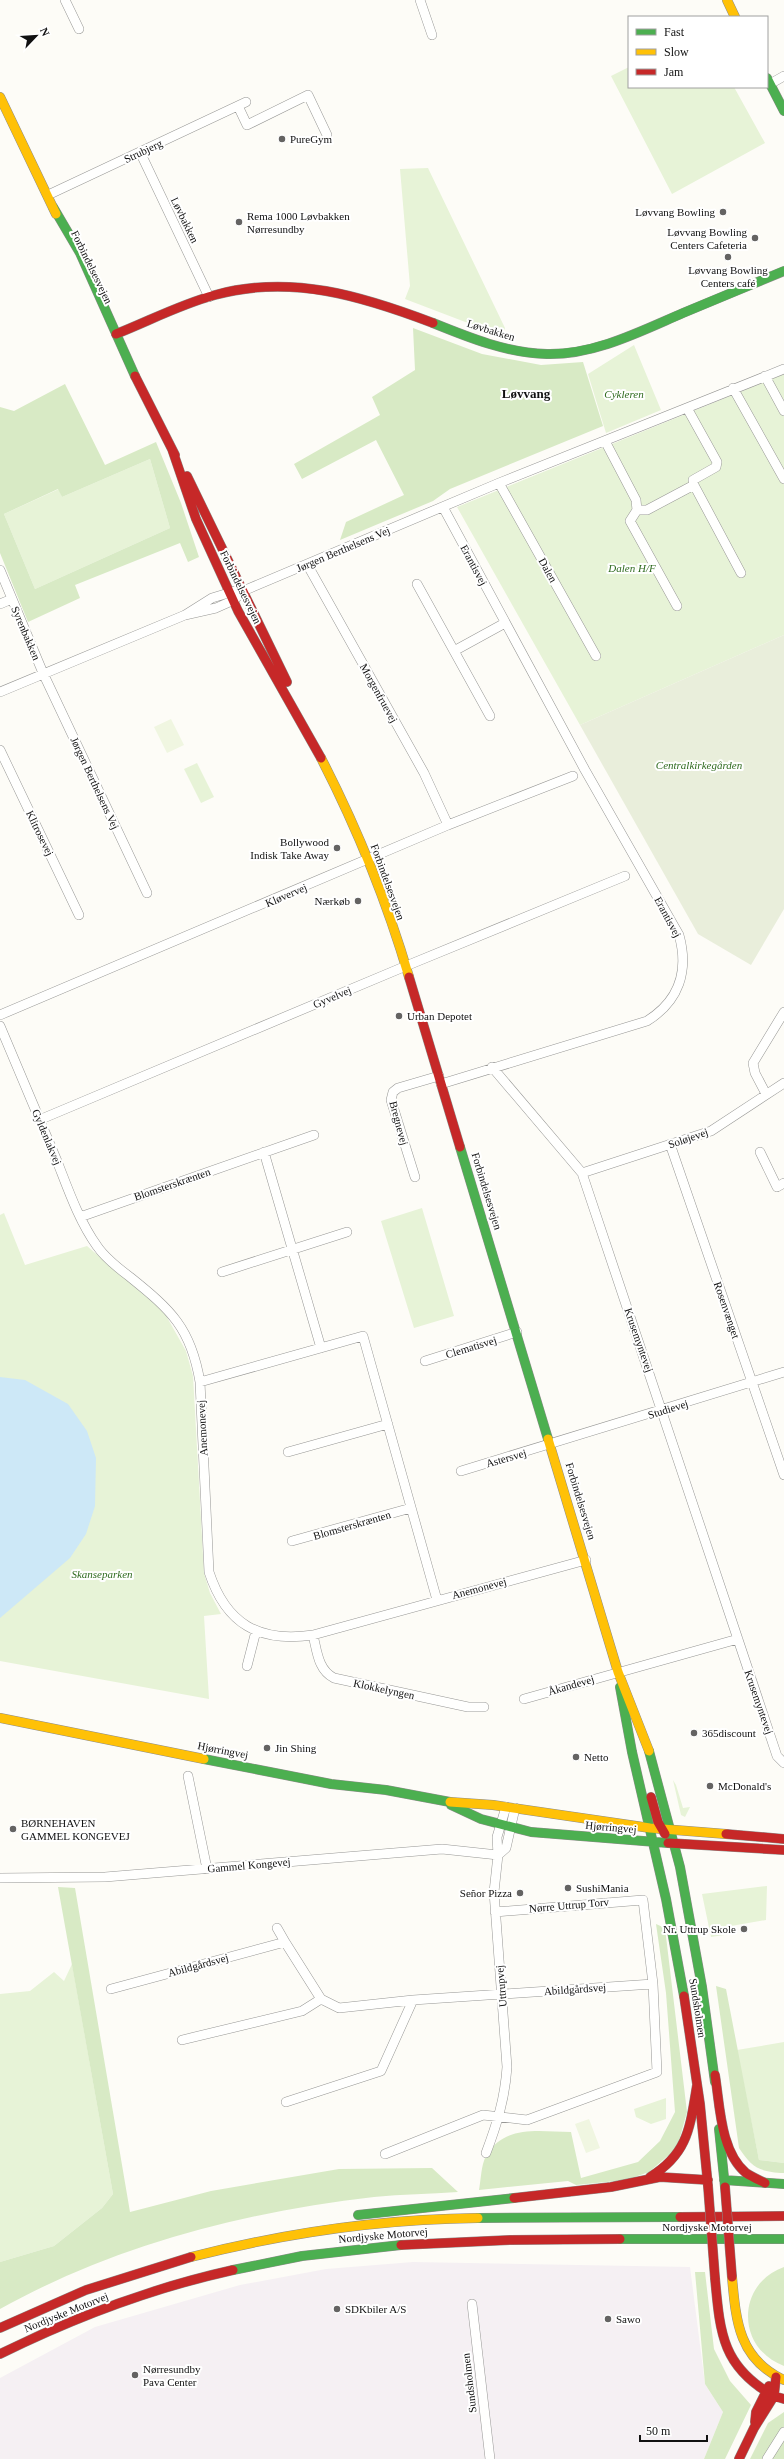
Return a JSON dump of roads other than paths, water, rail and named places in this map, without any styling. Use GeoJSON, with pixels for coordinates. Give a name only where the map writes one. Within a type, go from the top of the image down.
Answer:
{"type":"FeatureCollection","features":[{"type":"Feature","properties":{"kind":"main road"},"geometry":{"type":"LineString","coordinates":[[727,0],[735,16]]}},
{"type":"Feature","properties":{"kind":"main road"},"geometry":{"type":"LineString","coordinates":[[768,81],[784,111]]}},
{"type":"Feature","properties":{"kind":"main road","name":"Forbindelsesvejen"},"geometry":{"type":"LineString","coordinates":[[0,97],[48,195],[62,233],[99,311],[116,334],[172,449],[195,489],[288,682],[306,728]]}},
{"type":"Feature","properties":{"kind":"main road","name":"Løvbakken"},"geometry":{"type":"LineString","coordinates":[[116,334],[208,297],[251,288],[302,286],[339,290],[378,302],[490,345],[518,351],[548,354],[573,352],[603,346],[784,271]]}},
{"type":"Feature","properties":{"kind":"main road","name":"Forbindelsesvejen"},"geometry":{"type":"LineString","coordinates":[[172,449],[196,519],[229,591],[306,728],[347,809],[368,860],[406,966],[586,1560],[618,1672],[640,1723],[656,1770],[666,1829],[673,1843]]}},
{"type":"Feature","properties":{"kind":"main road","name":"Forbindelsesvejen"},"geometry":{"type":"LineString","coordinates":[[618,1672],[628,1739],[648,1828],[653,1842]]}},
{"type":"Feature","properties":{"kind":"main road","name":"Hjørringvej"},"geometry":{"type":"LineString","coordinates":[[0,1718],[331,1784],[386,1790],[442,1802],[511,1808],[648,1828],[784,1839]]}},
{"type":"Feature","properties":{"kind":"main road"},"geometry":{"type":"LineString","coordinates":[[626,1728],[640,1723]]}},
{"type":"Feature","properties":{"kind":"main road"},"geometry":{"type":"LineString","coordinates":[[628,1739],[666,1829]]}},
{"type":"Feature","properties":{"kind":"main road","name":"Hjørringvej"},"geometry":{"type":"LineString","coordinates":[[442,1802],[499,1825],[563,1835],[784,1850]]}},
{"type":"Feature","properties":{"kind":"main road"},"geometry":{"type":"LineString","coordinates":[[648,1828],[673,1843]]}},
{"type":"Feature","properties":{"kind":"main road","name":"Sundsholmen"},"geometry":{"type":"LineString","coordinates":[[653,1842],[676,1949],[697,2085],[708,2183],[718,2315],[725,2348],[741,2374],[765,2392],[784,2399]]}},
{"type":"Feature","properties":{"kind":"main road","name":"Sundsholmen"},"geometry":{"type":"LineString","coordinates":[[673,1843],[702,1987],[715,2075],[732,2277],[738,2330],[743,2343],[758,2364],[780,2379]]}},
{"type":"Feature","properties":{"kind":"main road"},"geometry":{"type":"LineString","coordinates":[[715,2075],[726,2133],[735,2159],[743,2170],[765,2182]]}},
{"type":"Feature","properties":{"kind":"main road"},"geometry":{"type":"LineString","coordinates":[[645,2180],[667,2166],[681,2151],[689,2134],[697,2085]]}},
{"type":"Feature","properties":{"kind":"main road"},"geometry":{"type":"LineString","coordinates":[[345,2217],[611,2187],[645,2180],[674,2177],[708,2183],[725,2184],[765,2182],[784,2184]]}},
{"type":"Feature","properties":{"kind":"main road","name":"Nordjyske Motorvej"},"geometry":{"type":"LineString","coordinates":[[0,2328],[84,2292],[157,2266],[203,2254],[303,2233],[366,2224],[427,2220],[784,2216]]}},
{"type":"Feature","properties":{"kind":"main road"},"geometry":{"type":"LineString","coordinates":[[203,2254],[252,2236],[294,2225]]}},
{"type":"Feature","properties":{"kind":"main road","name":"Nordjyske Motorvej"},"geometry":{"type":"LineString","coordinates":[[0,2354],[85,2316],[153,2292],[263,2263],[344,2250],[461,2241],[784,2239]]}},
{"type":"Feature","properties":{"kind":"main road"},"geometry":{"type":"LineString","coordinates":[[705,2249],[736,2249]]}},
{"type":"Feature","properties":{"kind":"main road"},"geometry":{"type":"LineString","coordinates":[[344,2250],[507,2250]]}},
{"type":"Feature","properties":{"kind":"main road"},"geometry":{"type":"LineString","coordinates":[[754,2428],[756,2412],[765,2392],[780,2379]]}},
{"type":"Feature","properties":{"kind":"main road"},"geometry":{"type":"LineString","coordinates":[[739,2459],[754,2428],[774,2396],[780,2379]]}},
{"type":"Feature","properties":{"kind":"street"},"geometry":{"type":"LineString","coordinates":[[66,0],[79,30]]}},
{"type":"Feature","properties":{"kind":"street"},"geometry":{"type":"LineString","coordinates":[[420,0],[432,36]]}},
{"type":"Feature","properties":{"kind":"street"},"geometry":{"type":"LineString","coordinates":[[768,81],[784,76]]}},
{"type":"Feature","properties":{"kind":"street","name":"Strubjerg"},"geometry":{"type":"LineString","coordinates":[[48,195],[242,104],[247,125],[308,95],[327,135]]}},
{"type":"Feature","properties":{"kind":"street","name":"Løvbakken"},"geometry":{"type":"LineString","coordinates":[[140,152],[208,297]]}},
{"type":"Feature","properties":{"kind":"street"},"geometry":{"type":"LineString","coordinates":[[443,507],[733,388],[784,369]]}},
{"type":"Feature","properties":{"kind":"street"},"geometry":{"type":"LineString","coordinates":[[765,376],[784,411]]}},
{"type":"Feature","properties":{"kind":"street"},"geometry":{"type":"LineString","coordinates":[[733,388],[784,479]]}},
{"type":"Feature","properties":{"kind":"street"},"geometry":{"type":"LineString","coordinates":[[687,408],[717,462],[716,467],[693,480],[694,485],[741,573]]}},
{"type":"Feature","properties":{"kind":"street"},"geometry":{"type":"LineString","coordinates":[[605,441],[636,500],[637,510],[630,521],[677,606]]}},
{"type":"Feature","properties":{"kind":"street","name":"Dalen"},"geometry":{"type":"LineString","coordinates":[[499,483],[596,656]]}},
{"type":"Feature","properties":{"kind":"street"},"geometry":{"type":"LineString","coordinates":[[637,510],[647,510],[694,485]]}},
{"type":"Feature","properties":{"kind":"street","name":"Jørgen Berthelsens Vej"},"geometry":{"type":"LineString","coordinates":[[0,692],[185,615],[216,608],[234,600],[243,591],[443,507]]}},
{"type":"Feature","properties":{"kind":"street","name":"Erantisvej"},"geometry":{"type":"LineString","coordinates":[[440,1080],[492,1068],[647,1021],[661,1013],[678,989],[683,960],[679,935],[585,770],[443,507]]}},
{"type":"Feature","properties":{"kind":"street","name":"Morgenfruevej"},"geometry":{"type":"LineString","coordinates":[[307,564],[424,773],[448,826]]}},
{"type":"Feature","properties":{"kind":"street","name":"Syrenbakken"},"geometry":{"type":"LineString","coordinates":[[0,570],[43,673]]}},
{"type":"Feature","properties":{"kind":"street"},"geometry":{"type":"LineString","coordinates":[[417,584],[490,716]]}},
{"type":"Feature","properties":{"kind":"street","name":"Jørgen Berthelsens Vej"},"geometry":{"type":"LineString","coordinates":[[185,615],[212,598],[229,591],[243,591]]}},
{"type":"Feature","properties":{"kind":"street"},"geometry":{"type":"LineString","coordinates":[[0,604],[12,599]]}},
{"type":"Feature","properties":{"kind":"street"},"geometry":{"type":"LineString","coordinates":[[454,651],[505,623]]}},
{"type":"Feature","properties":{"kind":"street","name":"Jørgen Berthelsens Vej"},"geometry":{"type":"LineString","coordinates":[[43,673],[147,893]]}},
{"type":"Feature","properties":{"kind":"street","name":"Klitrosevej"},"geometry":{"type":"LineString","coordinates":[[0,750],[79,915]]}},
{"type":"Feature","properties":{"kind":"street","name":"Kløvervej"},"geometry":{"type":"LineString","coordinates":[[0,1015],[448,826],[573,776]]}},
{"type":"Feature","properties":{"kind":"street","name":"Gyvelvej"},"geometry":{"type":"LineString","coordinates":[[40,1120],[406,966],[625,876]]}},
{"type":"Feature","properties":{"kind":"street"},"geometry":{"type":"LineString","coordinates":[[766,1094],[754,1073],[753,1063],[784,1012]]}},
{"type":"Feature","properties":{"kind":"street","name":"Gyldenlakvej"},"geometry":{"type":"LineString","coordinates":[[0,1026],[80,1217],[97,1246]]}},
{"type":"Feature","properties":{"kind":"street","name":"Krusemyntevej"},"geometry":{"type":"LineString","coordinates":[[492,1068],[582,1173],[663,1410],[777,1756],[784,1763]]}},
{"type":"Feature","properties":{"kind":"street","name":"Bregnevej"},"geometry":{"type":"LineString","coordinates":[[415,1177],[391,1100],[393,1092],[398,1088],[440,1080]]}},
{"type":"Feature","properties":{"kind":"street","name":"Soløjevej"},"geometry":{"type":"LineString","coordinates":[[582,1173],[710,1131],[784,1082]]}},
{"type":"Feature","properties":{"kind":"street","name":"Blomsterskrænten"},"geometry":{"type":"LineString","coordinates":[[80,1217],[314,1135]]}},
{"type":"Feature","properties":{"kind":"street","name":"Rosenvænget"},"geometry":{"type":"LineString","coordinates":[[670,1144],[784,1475]]}},
{"type":"Feature","properties":{"kind":"street"},"geometry":{"type":"LineString","coordinates":[[264,1152],[321,1348]]}},
{"type":"Feature","properties":{"kind":"street"},"geometry":{"type":"LineString","coordinates":[[760,1152],[777,1187],[784,1183]]}},
{"type":"Feature","properties":{"kind":"street"},"geometry":{"type":"LineString","coordinates":[[222,1272],[347,1232]]}},
{"type":"Feature","properties":{"kind":"street","name":"Anemonevej"},"geometry":{"type":"LineString","coordinates":[[97,1246],[112,1263],[165,1305],[180,1324],[196,1359],[200,1382],[209,1572],[215,1591],[224,1606],[240,1622],[256,1631],[277,1636],[294,1637],[313,1635],[586,1560]]}},
{"type":"Feature","properties":{"kind":"street","name":"Clematisvej"},"geometry":{"type":"LineString","coordinates":[[425,1361],[517,1332]]}},
{"type":"Feature","properties":{"kind":"street"},"geometry":{"type":"LineString","coordinates":[[200,1382],[363,1336],[436,1600]]}},
{"type":"Feature","properties":{"kind":"street","name":"Studievej"},"geometry":{"type":"LineString","coordinates":[[551,1444],[784,1372]]}},
{"type":"Feature","properties":{"kind":"street"},"geometry":{"type":"LineString","coordinates":[[288,1452],[388,1424]]}},
{"type":"Feature","properties":{"kind":"street","name":"Astersvej"},"geometry":{"type":"LineString","coordinates":[[461,1471],[551,1444]]}},
{"type":"Feature","properties":{"kind":"street","name":"Blomsterskrænten"},"geometry":{"type":"LineString","coordinates":[[292,1541],[411,1508]]}},
{"type":"Feature","properties":{"kind":"street"},"geometry":{"type":"LineString","coordinates":[[247,1666],[256,1631]]}},
{"type":"Feature","properties":{"kind":"street","name":"Klokkelyngen"},"geometry":{"type":"LineString","coordinates":[[313,1635],[321,1666],[326,1675],[468,1707],[484,1707]]}},
{"type":"Feature","properties":{"kind":"street"},"geometry":{"type":"LineString","coordinates":[[618,1672],[738,1639]]}},
{"type":"Feature","properties":{"kind":"street","name":"Åkandevej"},"geometry":{"type":"LineString","coordinates":[[524,1699],[618,1672]]}},
{"type":"Feature","properties":{"kind":"street"},"geometry":{"type":"LineString","coordinates":[[188,1776],[207,1869]]}},
{"type":"Feature","properties":{"kind":"street","name":"Uttrupvej"},"geometry":{"type":"LineString","coordinates":[[486,2153],[500,2116],[507,2067],[494,1912],[498,1855],[496,1845],[499,1825],[511,1808]]}},
{"type":"Feature","properties":{"kind":"street","name":"Uttrupvej"},"geometry":{"type":"LineString","coordinates":[[498,1855],[506,1848],[511,1827],[511,1808]]}},
{"type":"Feature","properties":{"kind":"street","name":"Gammel Kongevej"},"geometry":{"type":"LineString","coordinates":[[0,1878],[105,1877],[442,1849],[498,1855]]}},
{"type":"Feature","properties":{"kind":"street","name":"Nørre Uttrup Torv"},"geometry":{"type":"LineString","coordinates":[[494,1912],[643,1900],[653,1984]]}},
{"type":"Feature","properties":{"kind":"street","name":"Abildgårdsvej"},"geometry":{"type":"LineString","coordinates":[[277,1928],[321,1998],[339,2008],[413,2000],[653,1984]]}},
{"type":"Feature","properties":{"kind":"street","name":"Abildgårdsvej"},"geometry":{"type":"LineString","coordinates":[[111,1989],[285,1942]]}},
{"type":"Feature","properties":{"kind":"street"},"geometry":{"type":"LineString","coordinates":[[385,2154],[483,2115],[527,2120],[657,2072],[653,1984]]}},
{"type":"Feature","properties":{"kind":"street"},"geometry":{"type":"LineString","coordinates":[[182,2040],[302,2011],[321,1998]]}},
{"type":"Feature","properties":{"kind":"street"},"geometry":{"type":"LineString","coordinates":[[286,2102],[381,2071],[413,2000]]}},
{"type":"Feature","properties":{"kind":"street","name":"Sundsholmen"},"geometry":{"type":"LineString","coordinates":[[472,2304],[490,2459]]}},
{"type":"Feature","properties":{"kind":"street"},"geometry":{"type":"LineString","coordinates":[[767,2459],[775,2443],[784,2432]]}},
{"type":"Feature","properties":{"kind":"water"},"geometry":{"type":"Polygon","coordinates":[[[0,1377],[25,1380],[68,1404],[87,1431],[96,1458],[95,1506],[86,1534],[70,1558],[0,1618],[0,1377]]]}},
{"type":"Feature","properties":{"kind":"place","name":"PureGym"},"geometry":{"type":"Point","coordinates":[282,139]}},
{"type":"Feature","properties":{"kind":"place","name":"Løvvang Bowling"},"geometry":{"type":"Point","coordinates":[723,212]}},
{"type":"Feature","properties":{"kind":"place","name":"Rema 1000 Løvbakken Nørresundby"},"geometry":{"type":"Point","coordinates":[239,222]}},
{"type":"Feature","properties":{"kind":"place","name":"Løvvang Bowling Centers Cafeteria"},"geometry":{"type":"Point","coordinates":[755,238]}},
{"type":"Feature","properties":{"kind":"place","name":"Løvvang Bowling Centers café"},"geometry":{"type":"Point","coordinates":[728,257]}},
{"type":"Feature","properties":{"kind":"place","name":"Bollywood Indisk Take Away"},"geometry":{"type":"Point","coordinates":[337,848]}},
{"type":"Feature","properties":{"kind":"place","name":"Nærkøb"},"geometry":{"type":"Point","coordinates":[358,901]}},
{"type":"Feature","properties":{"kind":"place","name":"Urban Depotet"},"geometry":{"type":"Point","coordinates":[399,1016]}},
{"type":"Feature","properties":{"kind":"place","name":"365discount"},"geometry":{"type":"Point","coordinates":[694,1733]}},
{"type":"Feature","properties":{"kind":"place","name":"Jin Shing"},"geometry":{"type":"Point","coordinates":[267,1748]}},
{"type":"Feature","properties":{"kind":"place","name":"Netto"},"geometry":{"type":"Point","coordinates":[576,1757]}},
{"type":"Feature","properties":{"kind":"place","name":"McDonald's"},"geometry":{"type":"Point","coordinates":[710,1786]}},
{"type":"Feature","properties":{"kind":"place","name":"BØRNEHAVEN GAMMEL KONGEVEJ"},"geometry":{"type":"Point","coordinates":[13,1829]}},
{"type":"Feature","properties":{"kind":"place","name":"SushiMania"},"geometry":{"type":"Point","coordinates":[568,1888]}},
{"type":"Feature","properties":{"kind":"place","name":"Señor Pizza"},"geometry":{"type":"Point","coordinates":[520,1893]}},
{"type":"Feature","properties":{"kind":"place","name":"Nr. Uttrup Skole"},"geometry":{"type":"Point","coordinates":[744,1929]}},
{"type":"Feature","properties":{"kind":"place","name":"SDKbiler A/S"},"geometry":{"type":"Point","coordinates":[337,2309]}},
{"type":"Feature","properties":{"kind":"place","name":"Sawo"},"geometry":{"type":"Point","coordinates":[608,2319]}},
{"type":"Feature","properties":{"kind":"place","name":"Nørresundby Pava Center"},"geometry":{"type":"Point","coordinates":[135,2375]}},
{"type":"Feature","properties":{"kind":"district","name":"Løvvang"},"geometry":{"type":"Point","coordinates":[526,393]}},
{"type":"Feature","properties":{"kind":"park label","name":"Cykleren"},"geometry":{"type":"Point","coordinates":[624,394]}},
{"type":"Feature","properties":{"kind":"park label","name":"Dalen H/F"},"geometry":{"type":"Point","coordinates":[632,568]}},
{"type":"Feature","properties":{"kind":"park label","name":"Centralkirkegården"},"geometry":{"type":"Point","coordinates":[699,765]}},
{"type":"Feature","properties":{"kind":"park label","name":"Skanseparken"},"geometry":{"type":"Point","coordinates":[102,1574]}}]}
